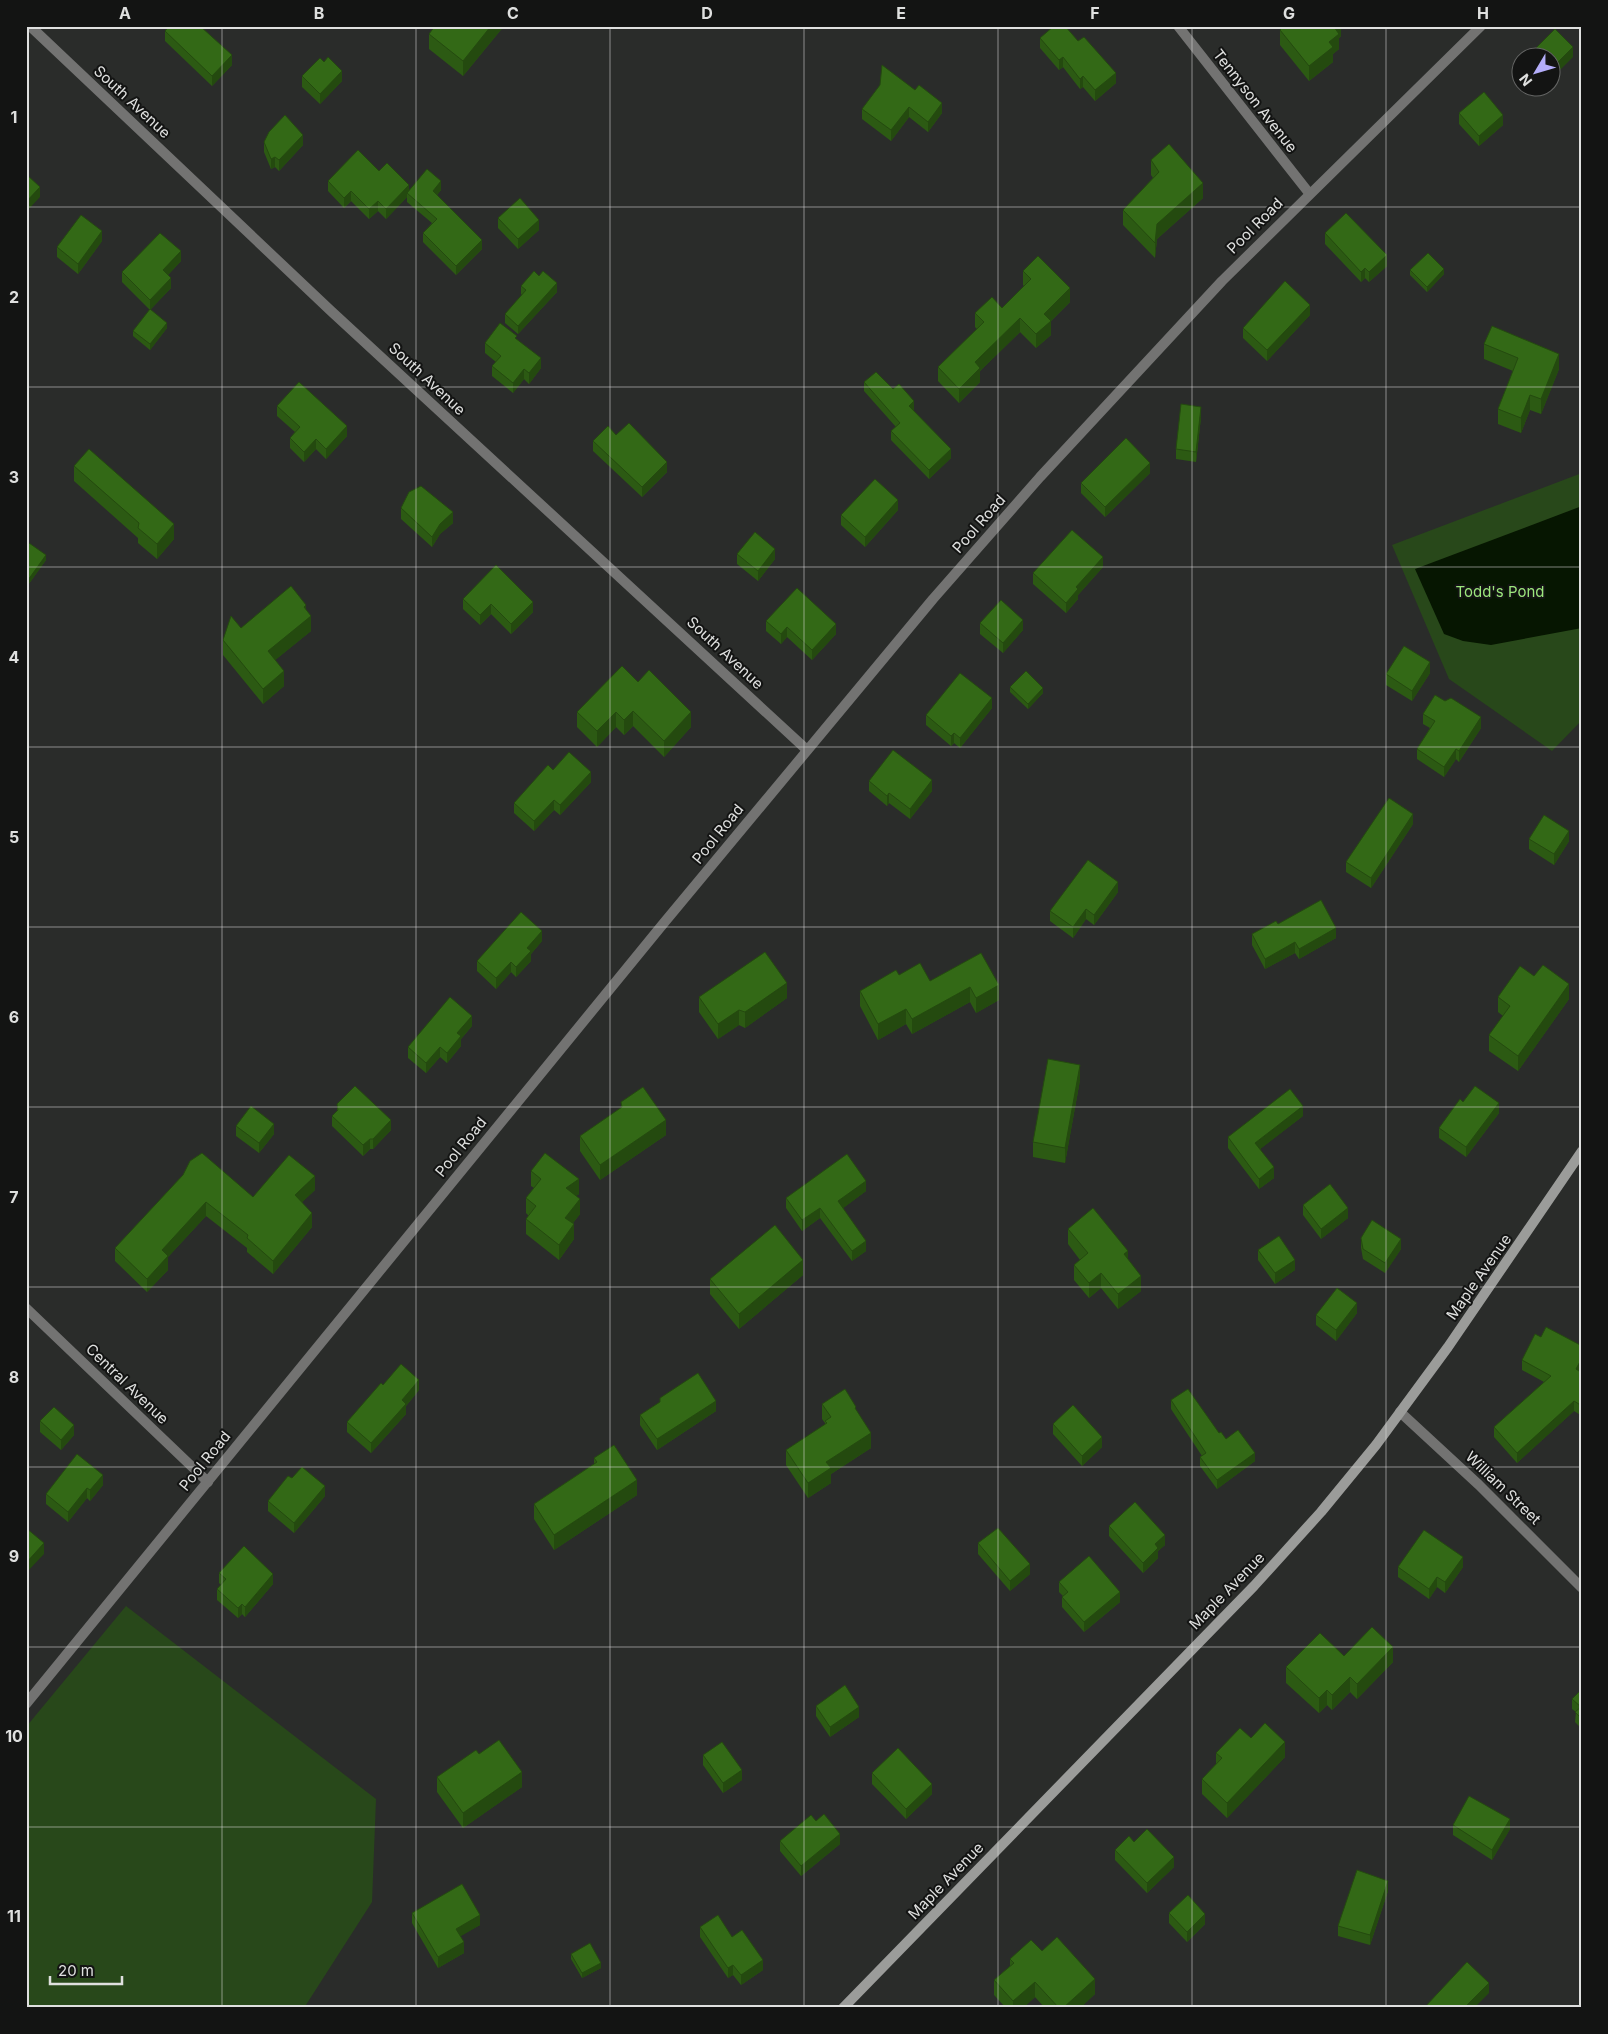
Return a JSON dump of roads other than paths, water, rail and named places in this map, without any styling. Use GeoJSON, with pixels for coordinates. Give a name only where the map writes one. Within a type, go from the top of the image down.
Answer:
{"type":"FeatureCollection","features":[{"type":"Feature","properties":{"kind":"main road","name":"Maple Avenue"},"geometry":{"type":"LineString","coordinates":[[843,2008],[1254,1586],[1360,1466],[1502,1271],[1582,1151]]}},
{"type":"Feature","properties":{"kind":"street","name":"South Avenue"},"geometry":{"type":"LineString","coordinates":[[30,26],[338,318],[807,750]]}},
{"type":"Feature","properties":{"kind":"street","name":"Tennyson Avenue"},"geometry":{"type":"LineString","coordinates":[[1178,26],[1309,193]]}},
{"type":"Feature","properties":{"kind":"street","name":"Pool Road"},"geometry":{"type":"LineString","coordinates":[[26,1704],[807,750],[933,599],[1040,477],[1208,294],[1481,26]]}},
{"type":"Feature","properties":{"kind":"street","name":"Central Avenue"},"geometry":{"type":"LineString","coordinates":[[26,1308],[208,1482]]}},
{"type":"Feature","properties":{"kind":"street","name":"William Street"},"geometry":{"type":"LineString","coordinates":[[1400,1412],[1514,1520],[1582,1588]]}},
{"type":"Feature","properties":{"kind":"park label","name":"Todd's Pond"},"geometry":{"type":"Point","coordinates":[1500,592]}}]}
